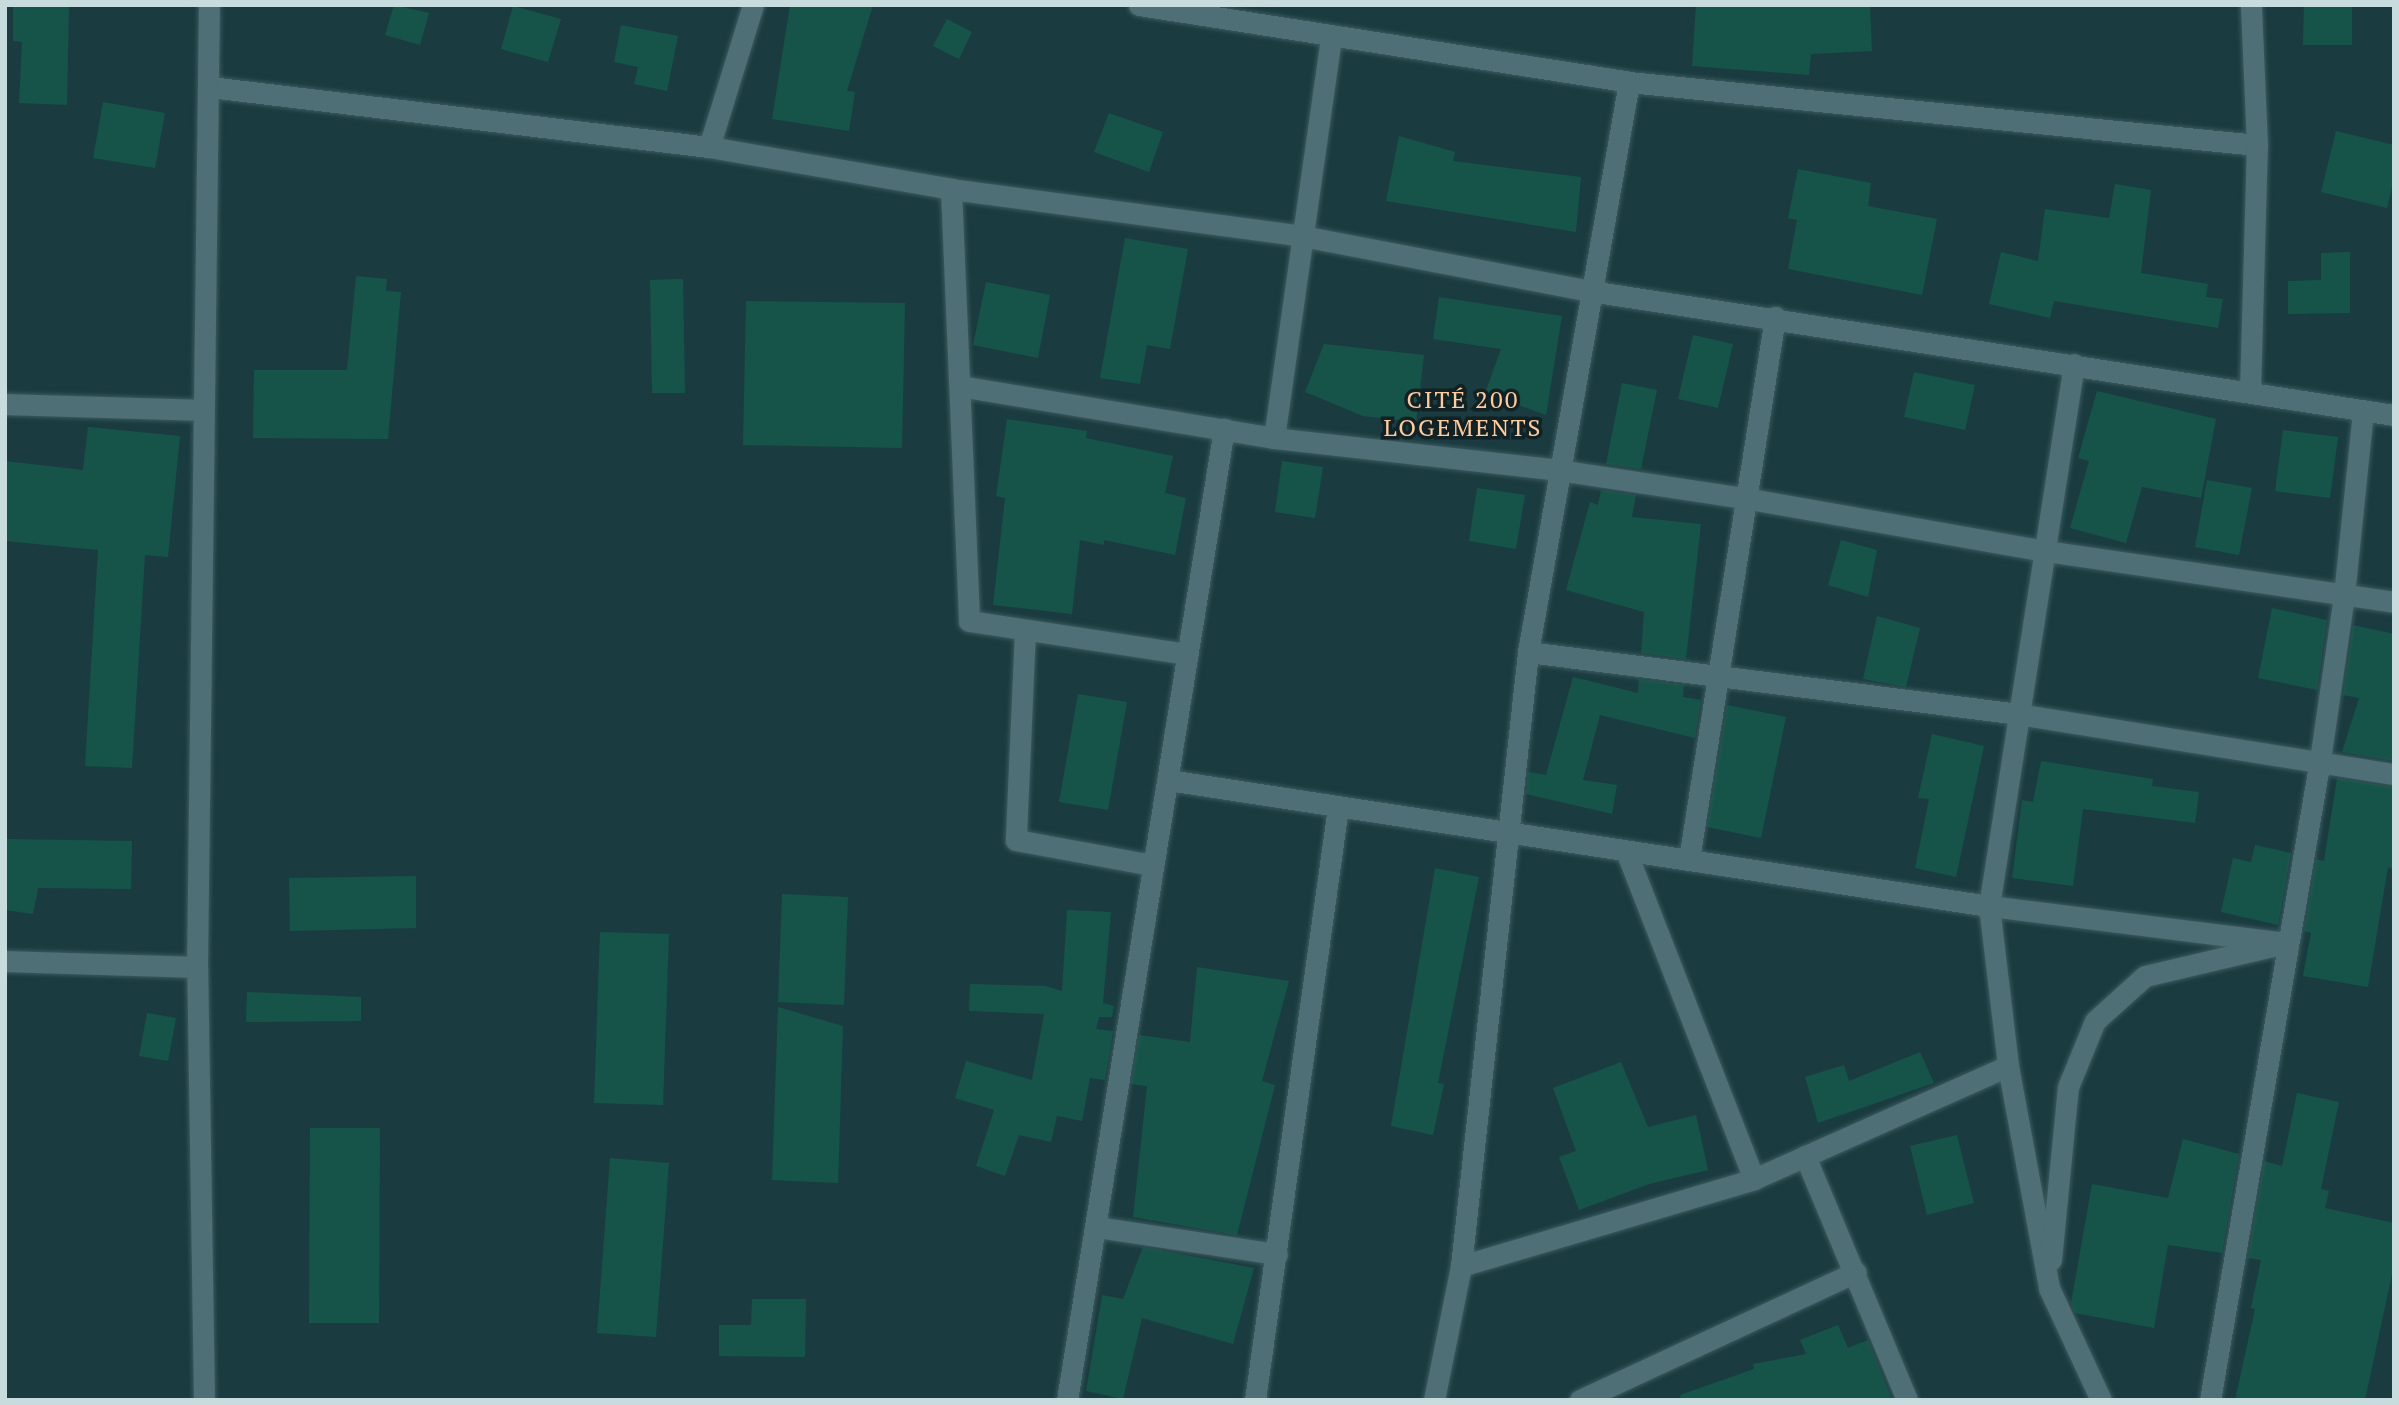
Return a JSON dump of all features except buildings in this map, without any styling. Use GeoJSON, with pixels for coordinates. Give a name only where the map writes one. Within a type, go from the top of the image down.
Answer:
{"type":"FeatureCollection","features":[{"type":"Feature","properties":{"kind":"street"},"geometry":{"type":"LineString","coordinates":[[204,1400],[197,967],[209,5]]}},
{"type":"Feature","properties":{"kind":"street"},"geometry":{"type":"LineString","coordinates":[[709,147],[753,5]]}},
{"type":"Feature","properties":{"kind":"street"},"geometry":{"type":"LineString","coordinates":[[1139,5],[1629,82],[2257,145]]}},
{"type":"Feature","properties":{"kind":"street"},"geometry":{"type":"LineString","coordinates":[[2250,392],[2257,145],[2251,5]]}},
{"type":"Feature","properties":{"kind":"street"},"geometry":{"type":"LineString","coordinates":[[1274,438],[1331,36]]}},
{"type":"Feature","properties":{"kind":"street"},"geometry":{"type":"LineString","coordinates":[[1434,1400],[1461,1266],[1528,653],[1558,470],[1629,82]]}},
{"type":"Feature","properties":{"kind":"street"},"geometry":{"type":"LineString","coordinates":[[210,86],[709,147],[951,189],[1302,236],[1590,291],[1774,317],[2394,415]]}},
{"type":"Feature","properties":{"kind":"street"},"geometry":{"type":"LineString","coordinates":[[951,189],[969,621],[1188,654]]}},
{"type":"Feature","properties":{"kind":"street"},"geometry":{"type":"LineString","coordinates":[[1689,859],[1715,676],[1774,317]]}},
{"type":"Feature","properties":{"kind":"street"},"geometry":{"type":"LineString","coordinates":[[2074,364],[1989,906],[2008,1066],[2049,1288],[2101,1400]]}},
{"type":"Feature","properties":{"kind":"street"},"geometry":{"type":"LineString","coordinates":[[960,386],[1274,438],[1558,470],[1744,498],[2045,551],[2394,602]]}},
{"type":"Feature","properties":{"kind":"street"},"geometry":{"type":"LineString","coordinates":[[5,404],[203,410]]}},
{"type":"Feature","properties":{"kind":"street"},"geometry":{"type":"LineString","coordinates":[[2210,1400],[2320,760],[2344,595],[2363,410]]}},
{"type":"Feature","properties":{"kind":"street"},"geometry":{"type":"LineString","coordinates":[[1067,1400],[1224,429]]}},
{"type":"Feature","properties":{"kind":"street"},"geometry":{"type":"LineString","coordinates":[[1025,630],[1016,840],[1152,865]]}},
{"type":"Feature","properties":{"kind":"street"},"geometry":{"type":"LineString","coordinates":[[1528,653],[2018,714],[2320,760],[2394,774]]}},
{"type":"Feature","properties":{"kind":"street"},"geometry":{"type":"LineString","coordinates":[[1168,780],[1989,906],[2288,943]]}},
{"type":"Feature","properties":{"kind":"street"},"geometry":{"type":"LineString","coordinates":[[1255,1400],[1338,807]]}},
{"type":"Feature","properties":{"kind":"street"},"geometry":{"type":"LineString","coordinates":[[1626,851],[1754,1179]]}},
{"type":"Feature","properties":{"kind":"street"},"geometry":{"type":"LineString","coordinates":[[2049,1288],[2068,1087],[2095,1021],[2145,976],[2288,943]]}},
{"type":"Feature","properties":{"kind":"street"},"geometry":{"type":"LineString","coordinates":[[5,961],[197,967]]}},
{"type":"Feature","properties":{"kind":"street"},"geometry":{"type":"LineString","coordinates":[[1461,1266],[1754,1179],[2008,1066]]}},
{"type":"Feature","properties":{"kind":"street"},"geometry":{"type":"LineString","coordinates":[[1805,1156],[1856,1272],[1907,1400]]}},
{"type":"Feature","properties":{"kind":"street"},"geometry":{"type":"LineString","coordinates":[[1096,1227],[1277,1254]]}},
{"type":"Feature","properties":{"kind":"street"},"geometry":{"type":"LineString","coordinates":[[1580,1400],[1856,1272]]}},
{"type":"Feature","properties":{"kind":"district","name":"CITÉ 200 LOGEMENTS"},"geometry":{"type":"Point","coordinates":[1463,414]}}]}
